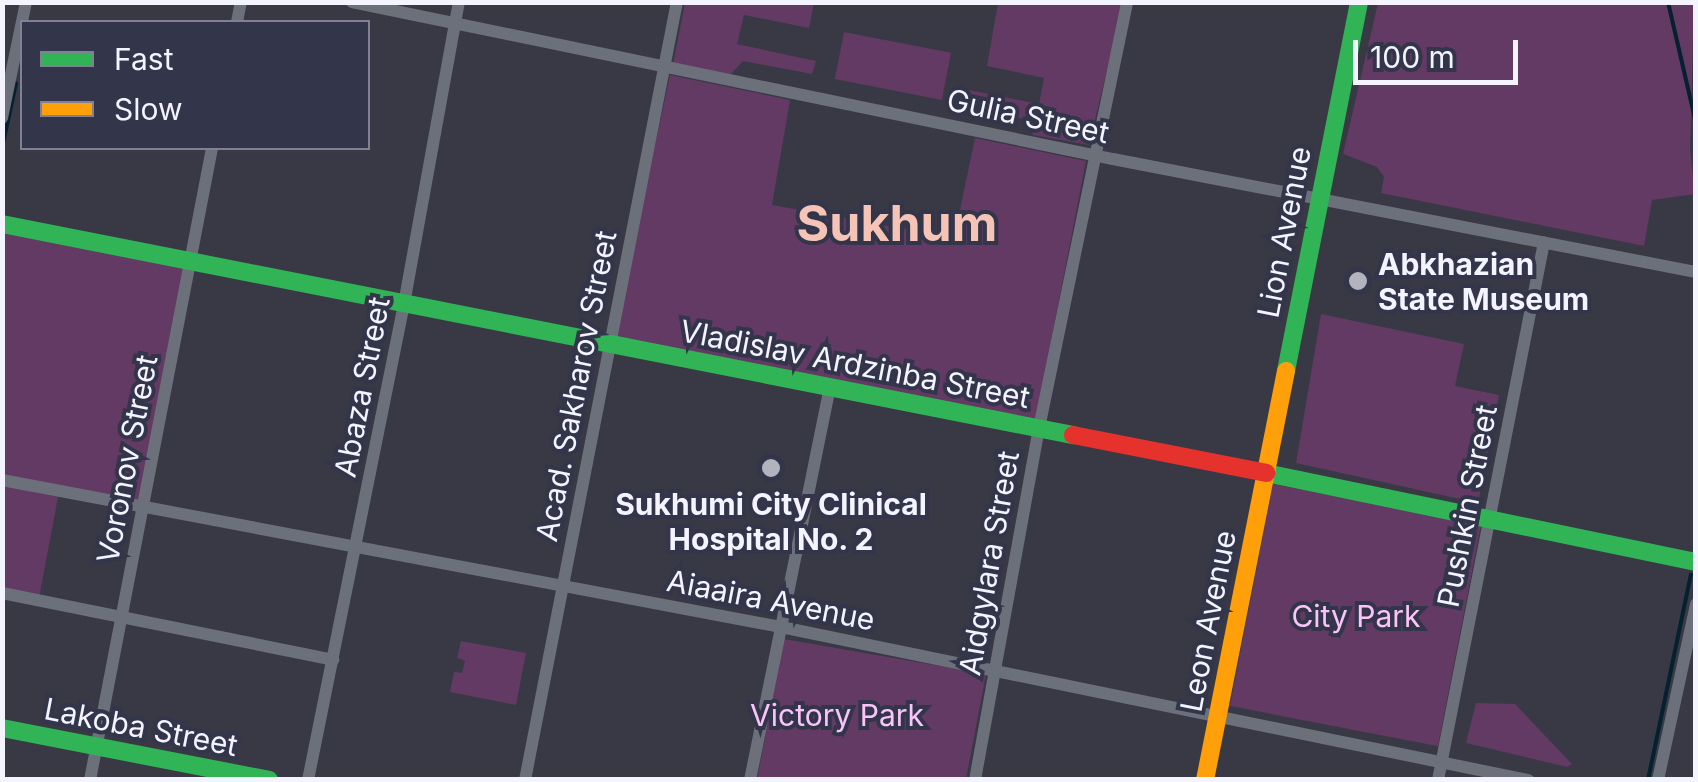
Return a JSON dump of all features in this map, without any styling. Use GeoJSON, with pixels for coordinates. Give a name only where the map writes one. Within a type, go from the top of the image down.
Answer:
{"type":"FeatureCollection","features":[{"type":"Feature","properties":{"kind":"main road","name":"Lion Avenue"},"geometry":{"type":"LineString","coordinates":[[1266,473],[1317,198],[1359,2]]}},
{"type":"Feature","properties":{"kind":"main road","name":"Vladislav Ardzinba Street"},"geometry":{"type":"LineString","coordinates":[[2,224],[1266,473],[1696,562]]}},
{"type":"Feature","properties":{"kind":"main road","name":"Leon Avenue"},"geometry":{"type":"LineString","coordinates":[[1205,780],[1266,473]]}},
{"type":"Feature","properties":{"kind":"main road","name":"Lakoba Street"},"geometry":{"type":"LineString","coordinates":[[2,728],[269,780]]}},
{"type":"Feature","properties":{"kind":"street","name":"Gulia Street"},"geometry":{"type":"LineString","coordinates":[[352,2],[1094,155],[1696,272]]}},
{"type":"Feature","properties":{"kind":"street","name":"Abaza Street"},"geometry":{"type":"LineString","coordinates":[[308,780],[404,304],[458,2]]}},
{"type":"Feature","properties":{"kind":"street","name":"Acad. Sakharov Street"},"geometry":{"type":"LineString","coordinates":[[525,780],[677,2]]}},
{"type":"Feature","properties":{"kind":"street","name":"Aidgylara Street"},"geometry":{"type":"LineString","coordinates":[[975,780],[1038,428],[1127,2]]}},
{"type":"Feature","properties":{"kind":"street"},"geometry":{"type":"LineString","coordinates":[[2,118],[20,29]]}},
{"type":"Feature","properties":{"kind":"street","name":"Voronov Street"},"geometry":{"type":"LineString","coordinates":[[90,780],[212,150]]}},
{"type":"Feature","properties":{"kind":"street","name":"Pushkin Street"},"geometry":{"type":"LineString","coordinates":[[1438,780],[1544,242]]}},
{"type":"Feature","properties":{"kind":"street"},"geometry":{"type":"LineString","coordinates":[[750,780],[830,387]]}},
{"type":"Feature","properties":{"kind":"street","name":"Aiaaira Avenue"},"geometry":{"type":"LineString","coordinates":[[2,480],[766,624],[1528,780]]}},
{"type":"Feature","properties":{"kind":"street"},"geometry":{"type":"LineString","coordinates":[[2,594],[332,660]]}},
{"type":"Feature","properties":{"kind":"street"},"geometry":{"type":"LineString","coordinates":[[1658,780],[1696,604]]}},
{"type":"Feature","properties":{"kind":"green space"},"geometry":{"type":"Polygon","coordinates":[[[685,3],[814,3],[809,28],[744,15],[737,44],[816,61],[812,74],[743,61],[730,75],[673,64],[685,3]]]}},
{"type":"Feature","properties":{"kind":"green space"},"geometry":{"type":"Polygon","coordinates":[[[998,3],[1123,3],[1089,145],[1033,135],[1029,120],[960,104],[964,89],[1039,104],[1044,78],[987,66],[998,3]]]}},
{"type":"Feature","properties":{"kind":"green space"},"geometry":{"type":"Polygon","coordinates":[[[1378,3],[1694,3],[1690,149],[1695,194],[1652,200],[1644,246],[1381,193],[1384,177],[1377,167],[1343,154],[1378,3]]]}},
{"type":"Feature","properties":{"kind":"green space"},"geometry":{"type":"Polygon","coordinates":[[[844,32],[951,53],[942,100],[835,79],[844,32]]]}},
{"type":"Feature","properties":{"kind":"green space"},"geometry":{"type":"Polygon","coordinates":[[[670,75],[790,100],[772,205],[954,238],[975,138],[1086,161],[1035,424],[613,343],[670,75]]]}},
{"type":"Feature","properties":{"kind":"green space"},"geometry":{"type":"Polygon","coordinates":[[[2,225],[190,261],[143,506],[3,480],[2,225]]]}},
{"type":"Feature","properties":{"kind":"green space"},"geometry":{"type":"Polygon","coordinates":[[[1321,314],[1464,344],[1455,386],[1499,395],[1478,503],[1296,463],[1321,314]]]}},
{"type":"Feature","properties":{"kind":"green space","name":"City Park"},"geometry":{"type":"Polygon","coordinates":[[[1273,484],[1481,524],[1438,746],[1230,706],[1273,484]]]}},
{"type":"Feature","properties":{"kind":"green space"},"geometry":{"type":"Polygon","coordinates":[[[2,485],[58,497],[39,598],[3,591],[2,485]]]}},
{"type":"Feature","properties":{"kind":"green space","name":"Victory Park"},"geometry":{"type":"Polygon","coordinates":[[[784,639],[986,674],[966,779],[757,780],[784,639]]]}},
{"type":"Feature","properties":{"kind":"green space"},"geometry":{"type":"Polygon","coordinates":[[[461,641],[526,653],[516,705],[450,692],[454,672],[462,673],[465,661],[457,658],[461,641]]]}},
{"type":"Feature","properties":{"kind":"green space"},"geometry":{"type":"Polygon","coordinates":[[[1476,703],[1515,704],[1572,764],[1567,767],[1466,743],[1476,703]]]}},
{"type":"Feature","properties":{"kind":"waterway"},"geometry":{"type":"LineString","coordinates":[[1668,2],[1696,123]]}},
{"type":"Feature","properties":{"kind":"waterway"},"geometry":{"type":"LineString","coordinates":[[2,148],[16,83]]}},
{"type":"Feature","properties":{"kind":"waterway"},"geometry":{"type":"LineString","coordinates":[[1648,780],[1691,574]]}},
{"type":"Feature","properties":{"kind":"traffic: fast"},"geometry":{"type":"LineString","coordinates":[[1286,371],[1359,2]]}},
{"type":"Feature","properties":{"kind":"traffic: fast"},"geometry":{"type":"LineString","coordinates":[[2,224],[1073,435]]}},
{"type":"Feature","properties":{"kind":"traffic: fast"},"geometry":{"type":"LineString","coordinates":[[1266,473],[1696,562]]}},
{"type":"Feature","properties":{"kind":"traffic: fast"},"geometry":{"type":"LineString","coordinates":[[2,728],[269,780]]}},
{"type":"Feature","properties":{"kind":"traffic: slow"},"geometry":{"type":"LineString","coordinates":[[1205,780],[1286,371]]}},
{"type":"Feature","properties":{"kind":"traffic: jam"},"geometry":{"type":"LineString","coordinates":[[1073,435],[1266,473]]}},
{"type":"Feature","properties":{"kind":"place","name":"Abkhazian State Museum"},"geometry":{"type":"Point","coordinates":[1358,281]}},
{"type":"Feature","properties":{"kind":"place","name":"Sukhumi City Clinical Hospital No. 2"},"geometry":{"type":"Point","coordinates":[771,468]}},
{"type":"Feature","properties":{"kind":"district","name":"Sukhum"},"geometry":{"type":"Point","coordinates":[897,224]}}]}
